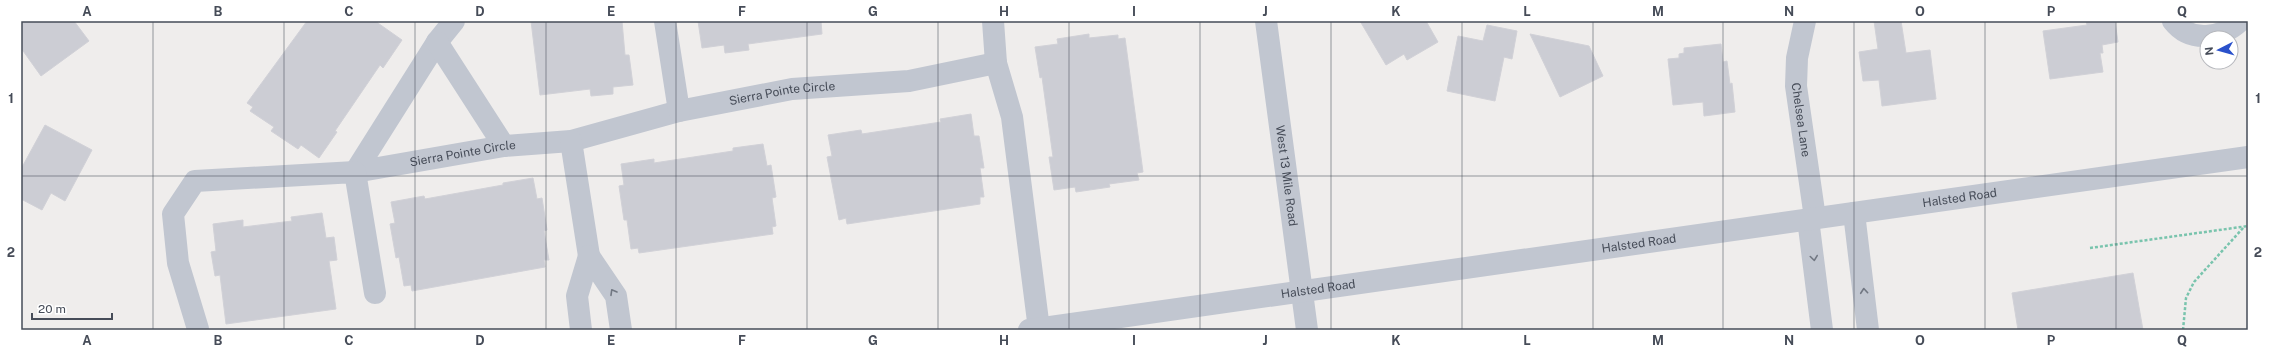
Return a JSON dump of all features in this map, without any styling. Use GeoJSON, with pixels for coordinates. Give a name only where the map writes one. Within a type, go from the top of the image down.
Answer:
{"type":"FeatureCollection","features":[{"type":"Feature","properties":{"kind":"street"},"geometry":{"type":"LineString","coordinates":[[665,21],[679,111]]}},
{"type":"Feature","properties":{"kind":"street"},"geometry":{"type":"LineString","coordinates":[[993,21],[996,63],[1012,117],[1034,329]]}},
{"type":"Feature","properties":{"kind":"street","name":"West 13 Mile Road"},"geometry":{"type":"LineString","coordinates":[[1266,21],[1307,330]]}},
{"type":"Feature","properties":{"kind":"street","name":"Chelsea Lane"},"geometry":{"type":"LineString","coordinates":[[1805,21],[1797,58],[1796,86],[1812,219],[1822,330]]}},
{"type":"Feature","properties":{"kind":"street"},"geometry":{"type":"LineString","coordinates":[[2173,21],[2187,32],[2201,37],[2216,36],[2230,30],[2240,21]]}},
{"type":"Feature","properties":{"kind":"street"},"geometry":{"type":"LineString","coordinates":[[445,28],[504,146]]}},
{"type":"Feature","properties":{"kind":"street"},"geometry":{"type":"LineString","coordinates":[[375,294],[355,172],[445,28]]}},
{"type":"Feature","properties":{"kind":"street","name":"Sierra Pointe Circle"},"geometry":{"type":"LineString","coordinates":[[198,329],[178,263],[173,214],[195,181],[355,172],[504,146],[571,141],[679,111],[792,89],[909,81],[996,63]]}},
{"type":"Feature","properties":{"kind":"street"},"geometry":{"type":"LineString","coordinates":[[571,141],[589,256],[616,296],[621,330]]}},
{"type":"Feature","properties":{"kind":"street","name":"Halsted Road"},"geometry":{"type":"LineString","coordinates":[[1034,329],[2248,157]]}},
{"type":"Feature","properties":{"kind":"street"},"geometry":{"type":"LineString","coordinates":[[1854,213],[1868,330]]}},
{"type":"Feature","properties":{"kind":"street"},"geometry":{"type":"LineString","coordinates":[[581,330],[577,296],[589,256]]}},
{"type":"Feature","properties":{"kind":"path"},"geometry":{"type":"LineString","coordinates":[[2090,248],[2246,226]]}},
{"type":"Feature","properties":{"kind":"path"},"geometry":{"type":"LineString","coordinates":[[2183,330],[2186,298],[2194,282],[2246,226]]}},
{"type":"Feature","properties":{"kind":"building"},"geometry":{"type":"Polygon","coordinates":[[[21,21],[74,21],[89,41],[41,76],[21,48],[21,21]]]}},
{"type":"Feature","properties":{"kind":"building"},"geometry":{"type":"Polygon","coordinates":[[[307,21],[375,21],[402,40],[383,68],[380,65],[335,131],[337,132],[319,158],[301,145],[298,149],[271,131],[274,127],[250,111],[253,107],[247,103],[307,21]]]}},
{"type":"Feature","properties":{"kind":"building"},"geometry":{"type":"Polygon","coordinates":[[[531,21],[622,21],[625,55],[629,55],[633,85],[613,87],[613,94],[591,96],[590,89],[540,95],[531,21]]]}},
{"type":"Feature","properties":{"kind":"building"},"geometry":{"type":"Polygon","coordinates":[[[698,21],[821,21],[822,34],[748,44],[749,50],[725,53],[724,45],[702,48],[698,21]]]}},
{"type":"Feature","properties":{"kind":"building"},"geometry":{"type":"Polygon","coordinates":[[[1360,21],[1426,21],[1438,42],[1407,60],[1404,54],[1386,65],[1360,21]]]}},
{"type":"Feature","properties":{"kind":"building"},"geometry":{"type":"Polygon","coordinates":[[[1874,21],[1901,21],[1906,53],[1930,50],[1936,99],[1882,106],[1879,80],[1863,81],[1859,52],[1878,49],[1874,21]]]}},
{"type":"Feature","properties":{"kind":"building"},"geometry":{"type":"Polygon","coordinates":[[[2086,21],[2115,21],[2118,42],[2102,45],[2103,53],[2100,53],[2103,72],[2050,79],[2043,31],[2087,25],[2086,21]]]}},
{"type":"Feature","properties":{"kind":"building"},"geometry":{"type":"Polygon","coordinates":[[[1487,25],[1517,31],[1512,59],[1504,57],[1495,101],[1447,91],[1458,36],[1483,41],[1487,25]]]}},
{"type":"Feature","properties":{"kind":"building"},"geometry":{"type":"Polygon","coordinates":[[[1089,34],[1089,38],[1118,35],[1118,39],[1125,38],[1143,172],[1137,173],[1139,180],[1109,184],[1110,187],[1076,192],[1075,187],[1054,190],[1049,157],[1053,157],[1042,77],[1040,78],[1035,47],[1058,44],[1057,39],[1089,34]]]}},
{"type":"Feature","properties":{"kind":"building"},"geometry":{"type":"Polygon","coordinates":[[[1530,34],[1589,46],[1603,76],[1560,97],[1530,34]]]}},
{"type":"Feature","properties":{"kind":"building"},"geometry":{"type":"Polygon","coordinates":[[[1721,44],[1723,62],[1727,61],[1730,84],[1732,83],[1735,112],[1704,116],[1703,102],[1673,105],[1668,59],[1679,58],[1679,54],[1684,53],[1684,48],[1721,44]]]}},
{"type":"Feature","properties":{"kind":"building"},"geometry":{"type":"Polygon","coordinates":[[[971,114],[974,136],[979,136],[984,168],[980,168],[984,197],[980,197],[980,204],[847,224],[846,218],[839,220],[827,157],[832,156],[828,135],[861,130],[862,134],[941,122],[940,119],[971,114]]]}},
{"type":"Feature","properties":{"kind":"building"},"geometry":{"type":"Polygon","coordinates":[[[45,125],[92,150],[65,201],[51,193],[42,210],[21,199],[21,169],[45,125]]]}},
{"type":"Feature","properties":{"kind":"building"},"geometry":{"type":"Polygon","coordinates":[[[763,144],[767,166],[771,165],[776,197],[772,198],[776,226],[772,227],[773,234],[639,253],[638,248],[631,249],[627,220],[624,220],[619,186],[624,185],[621,164],[654,159],[654,163],[733,151],[733,148],[763,144]]]}},
{"type":"Feature","properties":{"kind":"building"},"geometry":{"type":"Polygon","coordinates":[[[533,178],[537,199],[542,198],[547,230],[544,231],[549,260],[544,260],[545,267],[412,291],[411,285],[404,286],[399,257],[396,258],[390,224],[395,223],[391,202],[424,196],[425,199],[533,178]]]}},
{"type":"Feature","properties":{"kind":"building"},"geometry":{"type":"Polygon","coordinates":[[[322,213],[326,238],[334,237],[337,260],[329,261],[336,309],[226,324],[220,275],[215,276],[211,252],[216,251],[213,224],[243,220],[243,227],[292,221],[291,217],[322,213]]]}},
{"type":"Feature","properties":{"kind":"building"},"geometry":{"type":"Polygon","coordinates":[[[2133,273],[2143,330],[2018,330],[2012,293],[2133,273]]]}}]}
